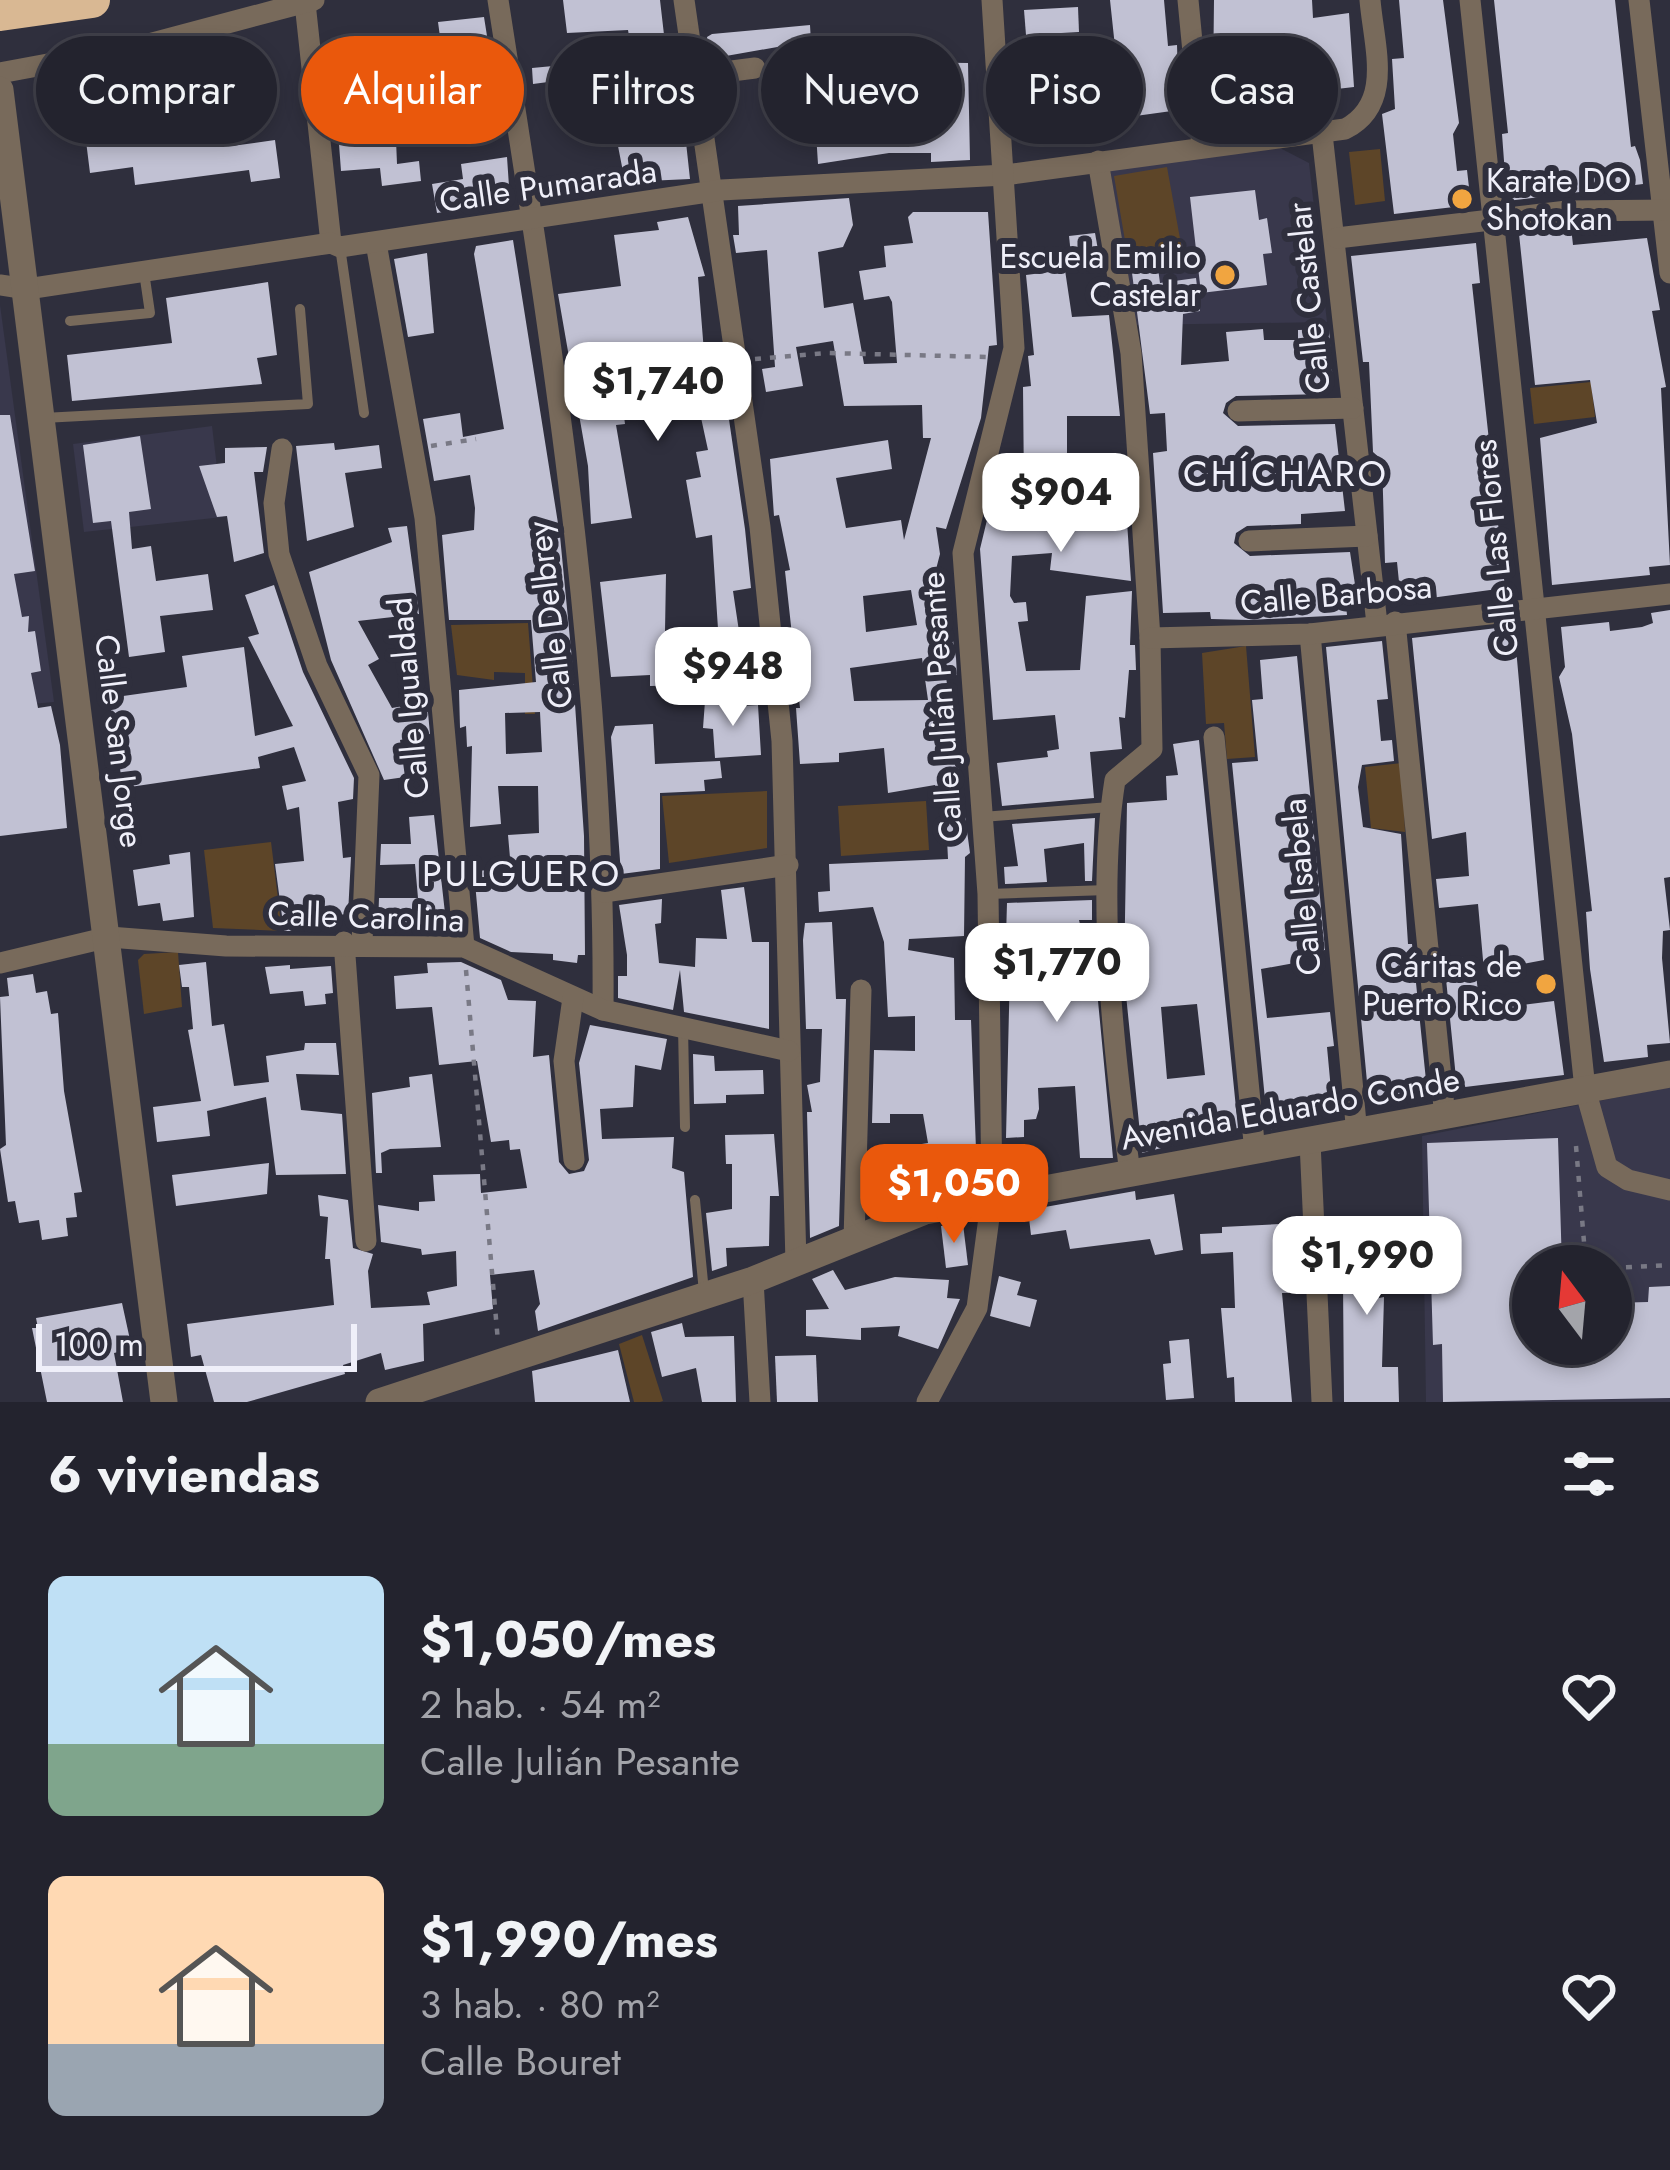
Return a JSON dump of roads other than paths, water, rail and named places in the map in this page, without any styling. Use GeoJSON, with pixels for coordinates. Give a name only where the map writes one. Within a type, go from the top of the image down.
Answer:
{"type":"FeatureCollection","features":[{"type":"Feature","properties":{"kind":"highway"},"geometry":{"type":"LineString","coordinates":[[0,13],[92,0]]}},
{"type":"Feature","properties":{"kind":"street","name":"Calle Delbrey"},"geometry":{"type":"LineString","coordinates":[[498,0],[533,222],[592,675],[604,892],[603,1010]]}},
{"type":"Feature","properties":{"kind":"street"},"geometry":{"type":"LineString","coordinates":[[684,0],[688,36]]}},
{"type":"Feature","properties":{"kind":"street","name":"Calle Julián Pesante"},"geometry":{"type":"LineString","coordinates":[[927,1402],[977,1308],[992,1195],[988,894],[963,553],[1012,356],[992,0]]}},
{"type":"Feature","properties":{"kind":"street"},"geometry":{"type":"LineString","coordinates":[[1188,0],[1202,146]]}},
{"type":"Feature","properties":{"kind":"street"},"geometry":{"type":"LineString","coordinates":[[1338,128],[1365,119],[1379,93],[1370,0]]}},
{"type":"Feature","properties":{"kind":"street","name":"Calle Las Flores"},"geometry":{"type":"LineString","coordinates":[[1470,0],[1585,1089],[1607,1167],[1628,1180],[1670,1190]]}},
{"type":"Feature","properties":{"kind":"street"},"geometry":{"type":"LineString","coordinates":[[1640,0],[1667,210],[1670,273]]}},
{"type":"Feature","properties":{"kind":"street"},"geometry":{"type":"LineString","coordinates":[[0,73],[134,48],[309,1],[336,245]]}},
{"type":"Feature","properties":{"kind":"street"},"geometry":{"type":"LineString","coordinates":[[737,70],[755,68]]}},
{"type":"Feature","properties":{"kind":"street","name":"Calle San Jorge"},"geometry":{"type":"LineString","coordinates":[[0,90],[14,287],[44,418],[164,1402]]}},
{"type":"Feature","properties":{"kind":"street"},"geometry":{"type":"LineString","coordinates":[[702,144],[737,361],[772,639],[788,866],[796,1263]]}},
{"type":"Feature","properties":{"kind":"street","name":"Calle Pumarada"},"geometry":{"type":"LineString","coordinates":[[14,287],[533,222],[709,194],[1005,175],[1222,144]]}},
{"type":"Feature","properties":{"kind":"street","name":"Calle Castelar"},"geometry":{"type":"LineString","coordinates":[[1323,144],[1367,536],[1386,623],[1445,1117]]}},
{"type":"Feature","properties":{"kind":"street"},"geometry":{"type":"LineString","coordinates":[[1098,161],[1132,353],[1150,638],[1152,748],[1114,780],[1110,807],[1113,1014],[1130,1173]]}},
{"type":"Feature","properties":{"kind":"street"},"geometry":{"type":"LineString","coordinates":[[1337,238],[1567,211],[1667,210]]}},
{"type":"Feature","properties":{"kind":"street","name":"Calle Igualdad"},"geometry":{"type":"LineString","coordinates":[[376,243],[414,449],[464,947]]}},
{"type":"Feature","properties":{"kind":"street"},"geometry":{"type":"LineString","coordinates":[[1238,411],[1353,408]]}},
{"type":"Feature","properties":{"kind":"street"},"geometry":{"type":"LineString","coordinates":[[282,448],[274,503],[279,554],[317,666],[369,775],[353,943],[366,1241]]}},
{"type":"Feature","properties":{"kind":"street"},"geometry":{"type":"LineString","coordinates":[[1249,541],[1367,536]]}},
{"type":"Feature","properties":{"kind":"street","name":"Calle Barbosa"},"geometry":{"type":"LineString","coordinates":[[1150,638],[1310,634],[1670,595]]}},
{"type":"Feature","properties":{"kind":"street","name":"Calle Isabela"},"geometry":{"type":"LineString","coordinates":[[1310,634],[1358,1134]]}},
{"type":"Feature","properties":{"kind":"street"},"geometry":{"type":"LineString","coordinates":[[1214,736],[1256,1152]]}},
{"type":"Feature","properties":{"kind":"street"},"geometry":{"type":"LineString","coordinates":[[604,892],[788,866]]}},
{"type":"Feature","properties":{"kind":"street","name":"Calle Carolina"},"geometry":{"type":"LineString","coordinates":[[0,963],[109,937],[226,946],[464,947],[603,1010],[789,1051]]}},
{"type":"Feature","properties":{"kind":"street"},"geometry":{"type":"LineString","coordinates":[[854,1240],[861,990]]}},
{"type":"Feature","properties":{"kind":"street"},"geometry":{"type":"LineString","coordinates":[[573,998],[564,1061],[574,1160]]}},
{"type":"Feature","properties":{"kind":"street","name":"Avenida Eduardo Conde"},"geometry":{"type":"LineString","coordinates":[[379,1402],[445,1393],[500,1366],[753,1280],[925,1211],[992,1195],[1358,1134],[1670,1074]]}},
{"type":"Feature","properties":{"kind":"street"},"geometry":{"type":"LineString","coordinates":[[1310,1142],[1322,1402]]}},
{"type":"Feature","properties":{"kind":"street"},"geometry":{"type":"LineString","coordinates":[[753,1280],[760,1402]]}},
{"type":"Feature","properties":{"kind":"lane"},"geometry":{"type":"LineString","coordinates":[[336,245],[364,413]]}},
{"type":"Feature","properties":{"kind":"lane"},"geometry":{"type":"LineString","coordinates":[[70,321],[149,314],[144,272]]}},
{"type":"Feature","properties":{"kind":"lane"},"geometry":{"type":"LineString","coordinates":[[44,418],[308,404],[300,309]]}},
{"type":"Feature","properties":{"kind":"lane"},"geometry":{"type":"LineString","coordinates":[[982,817],[1110,807]]}},
{"type":"Feature","properties":{"kind":"lane"},"geometry":{"type":"LineString","coordinates":[[988,894],[1111,890]]}},
{"type":"Feature","properties":{"kind":"lane"},"geometry":{"type":"LineString","coordinates":[[683,1027],[685,1127]]}},
{"type":"Feature","properties":{"kind":"lane"},"geometry":{"type":"LineString","coordinates":[[695,1200],[705,1296]]}},
{"type":"Feature","properties":{"kind":"place","name":"Karate DO Shotokan"},"geometry":{"type":"Point","coordinates":[1462,199]}},
{"type":"Feature","properties":{"kind":"place","name":"Escuela Emilio Castelar"},"geometry":{"type":"Point","coordinates":[1225,275]}},
{"type":"Feature","properties":{"kind":"place","name":"Cáritas de Puerto Rico"},"geometry":{"type":"Point","coordinates":[1546,984]}},
{"type":"Feature","properties":{"kind":"district","name":"CHÍCHARO"},"geometry":{"type":"Point","coordinates":[1286,473]}},
{"type":"Feature","properties":{"kind":"district","name":"PULGUERO"},"geometry":{"type":"Point","coordinates":[522,873]}}]}
